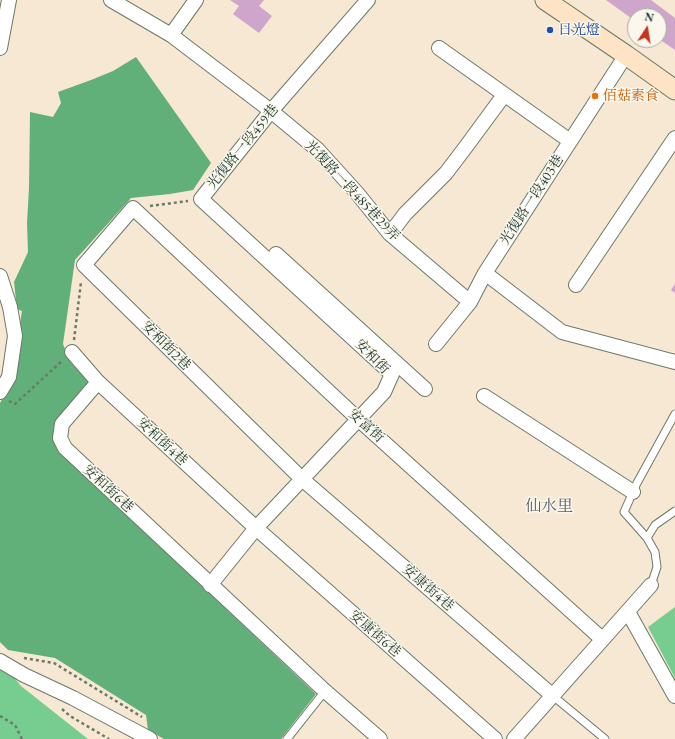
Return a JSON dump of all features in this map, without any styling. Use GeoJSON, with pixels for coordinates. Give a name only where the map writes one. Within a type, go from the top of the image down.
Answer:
{"type":"FeatureCollection","features":[{"type":"Feature","properties":{"kind":"main road"},"geometry":{"type":"LineString","coordinates":[[545,0],[675,90]]}},
{"type":"Feature","properties":{"kind":"street"},"geometry":{"type":"LineString","coordinates":[[0,48],[9,0]]}},
{"type":"Feature","properties":{"kind":"street","name":"光復路一段485巷29弄"},"geometry":{"type":"LineString","coordinates":[[111,0],[171,35],[271,111],[318,150],[357,193],[390,234],[470,302]]}},
{"type":"Feature","properties":{"kind":"street"},"geometry":{"type":"LineString","coordinates":[[171,35],[196,0]]}},
{"type":"Feature","properties":{"kind":"street","name":"光復路一段459巷"},"geometry":{"type":"LineString","coordinates":[[368,0],[271,111],[201,199],[263,242],[425,389]]}},
{"type":"Feature","properties":{"kind":"street"},"geometry":{"type":"LineString","coordinates":[[439,48],[570,141]]}},
{"type":"Feature","properties":{"kind":"street","name":"光復路一段403巷"},"geometry":{"type":"LineString","coordinates":[[436,344],[470,302],[485,273],[626,55]]}},
{"type":"Feature","properties":{"kind":"street"},"geometry":{"type":"LineString","coordinates":[[390,234],[405,214],[446,173],[504,95]]}},
{"type":"Feature","properties":{"kind":"street"},"geometry":{"type":"LineString","coordinates":[[576,285],[675,138]]}},
{"type":"Feature","properties":{"kind":"street","name":"安和街"},"geometry":{"type":"LineString","coordinates":[[201,199],[392,374],[384,392],[256,528],[210,585]]}},
{"type":"Feature","properties":{"kind":"street"},"geometry":{"type":"LineString","coordinates":[[84,264],[133,208]]}},
{"type":"Feature","properties":{"kind":"street","name":"安富街"},"geometry":{"type":"LineString","coordinates":[[133,208],[358,419],[602,639]]}},
{"type":"Feature","properties":{"kind":"street","name":"安和街2巷"},"geometry":{"type":"LineString","coordinates":[[84,264],[302,479]]}},
{"type":"Feature","properties":{"kind":"street"},"geometry":{"type":"LineString","coordinates":[[485,273],[562,332],[675,362]]}},
{"type":"Feature","properties":{"kind":"street"},"geometry":{"type":"LineString","coordinates":[[0,276],[10,307],[15,336],[9,377],[0,392]]}},
{"type":"Feature","properties":{"kind":"street","name":"安和街4巷"},"geometry":{"type":"LineString","coordinates":[[72,352],[98,382],[256,528]]}},
{"type":"Feature","properties":{"kind":"street","name":"安和街6巷"},"geometry":{"type":"LineString","coordinates":[[98,382],[62,424],[60,438],[64,448],[325,692],[380,739]]}},
{"type":"Feature","properties":{"kind":"street"},"geometry":{"type":"LineString","coordinates":[[484,396],[633,492]]}},
{"type":"Feature","properties":{"kind":"street","name":"安康街4巷"},"geometry":{"type":"LineString","coordinates":[[302,479],[553,696]]}},
{"type":"Feature","properties":{"kind":"street","name":"安康街6巷"},"geometry":{"type":"LineString","coordinates":[[256,528],[495,739]]}},
{"type":"Feature","properties":{"kind":"street"},"geometry":{"type":"LineString","coordinates":[[514,739],[602,639],[628,612],[651,584]]}},
{"type":"Feature","properties":{"kind":"street"},"geometry":{"type":"LineString","coordinates":[[628,612],[675,696]]}},
{"type":"Feature","properties":{"kind":"street"},"geometry":{"type":"LineString","coordinates":[[0,661],[24,675],[73,698],[150,739]]}},
{"type":"Feature","properties":{"kind":"lane"},"geometry":{"type":"LineString","coordinates":[[651,584],[656,567],[656,552],[647,538],[624,512],[637,483],[675,414]]}},
{"type":"Feature","properties":{"kind":"lane"},"geometry":{"type":"LineString","coordinates":[[647,538],[655,525],[675,511]]}},
{"type":"Feature","properties":{"kind":"lane"},"geometry":{"type":"LineString","coordinates":[[287,739],[325,692]]}},
{"type":"Feature","properties":{"kind":"lane"},"geometry":{"type":"LineString","coordinates":[[553,696],[605,739]]}},
{"type":"Feature","properties":{"kind":"path"},"geometry":{"type":"LineString","coordinates":[[133,208],[201,199]]}},
{"type":"Feature","properties":{"kind":"path"},"geometry":{"type":"LineString","coordinates":[[15,404],[72,352],[84,264]]}},
{"type":"Feature","properties":{"kind":"path"},"geometry":{"type":"LineString","coordinates":[[18,657],[54,663],[142,716]]}},
{"type":"Feature","properties":{"kind":"path"},"geometry":{"type":"LineString","coordinates":[[0,716],[15,725],[22,739]]}},
{"type":"Feature","properties":{"kind":"green space"},"geometry":{"type":"Polygon","coordinates":[[[136,57],[211,163],[193,190],[131,198],[75,260],[63,344],[71,363],[90,383],[54,439],[117,506],[316,694],[281,739],[164,739],[148,730],[146,715],[55,658],[8,650],[0,642],[0,403],[13,381],[22,311],[17,309],[14,282],[28,252],[27,223],[30,112],[53,117],[61,103],[58,92],[113,71],[136,57]]]}},
{"type":"Feature","properties":{"kind":"green space"},"geometry":{"type":"Polygon","coordinates":[[[675,607],[675,678],[648,627],[675,607]]]}},
{"type":"Feature","properties":{"kind":"green space"},"geometry":{"type":"Polygon","coordinates":[[[0,660],[21,686],[88,739],[0,739],[0,660]]]}},
{"type":"Feature","properties":{"kind":"building"},"geometry":{"type":"Polygon","coordinates":[[[230,0],[264,0],[259,6],[272,16],[259,33],[233,14],[239,6],[230,0]]]}},
{"type":"Feature","properties":{"kind":"building"},"geometry":{"type":"Polygon","coordinates":[[[606,0],[651,0],[662,8],[627,8],[627,15],[606,0]]]}},
{"type":"Feature","properties":{"kind":"building"},"geometry":{"type":"Polygon","coordinates":[[[667,12],[675,18],[675,50],[667,44],[667,12]]]}},
{"type":"Feature","properties":{"kind":"building"},"geometry":{"type":"Polygon","coordinates":[[[675,284],[675,293],[671,290],[675,284]]]}},
{"type":"Feature","properties":{"kind":"place","name":"日光燈"},"geometry":{"type":"Point","coordinates":[550,30]}},
{"type":"Feature","properties":{"kind":"place","name":"佰菇素食"},"geometry":{"type":"Point","coordinates":[595,96]}},
{"type":"Feature","properties":{"kind":"district","name":"仙水里"},"geometry":{"type":"Point","coordinates":[549,507]}}]}
